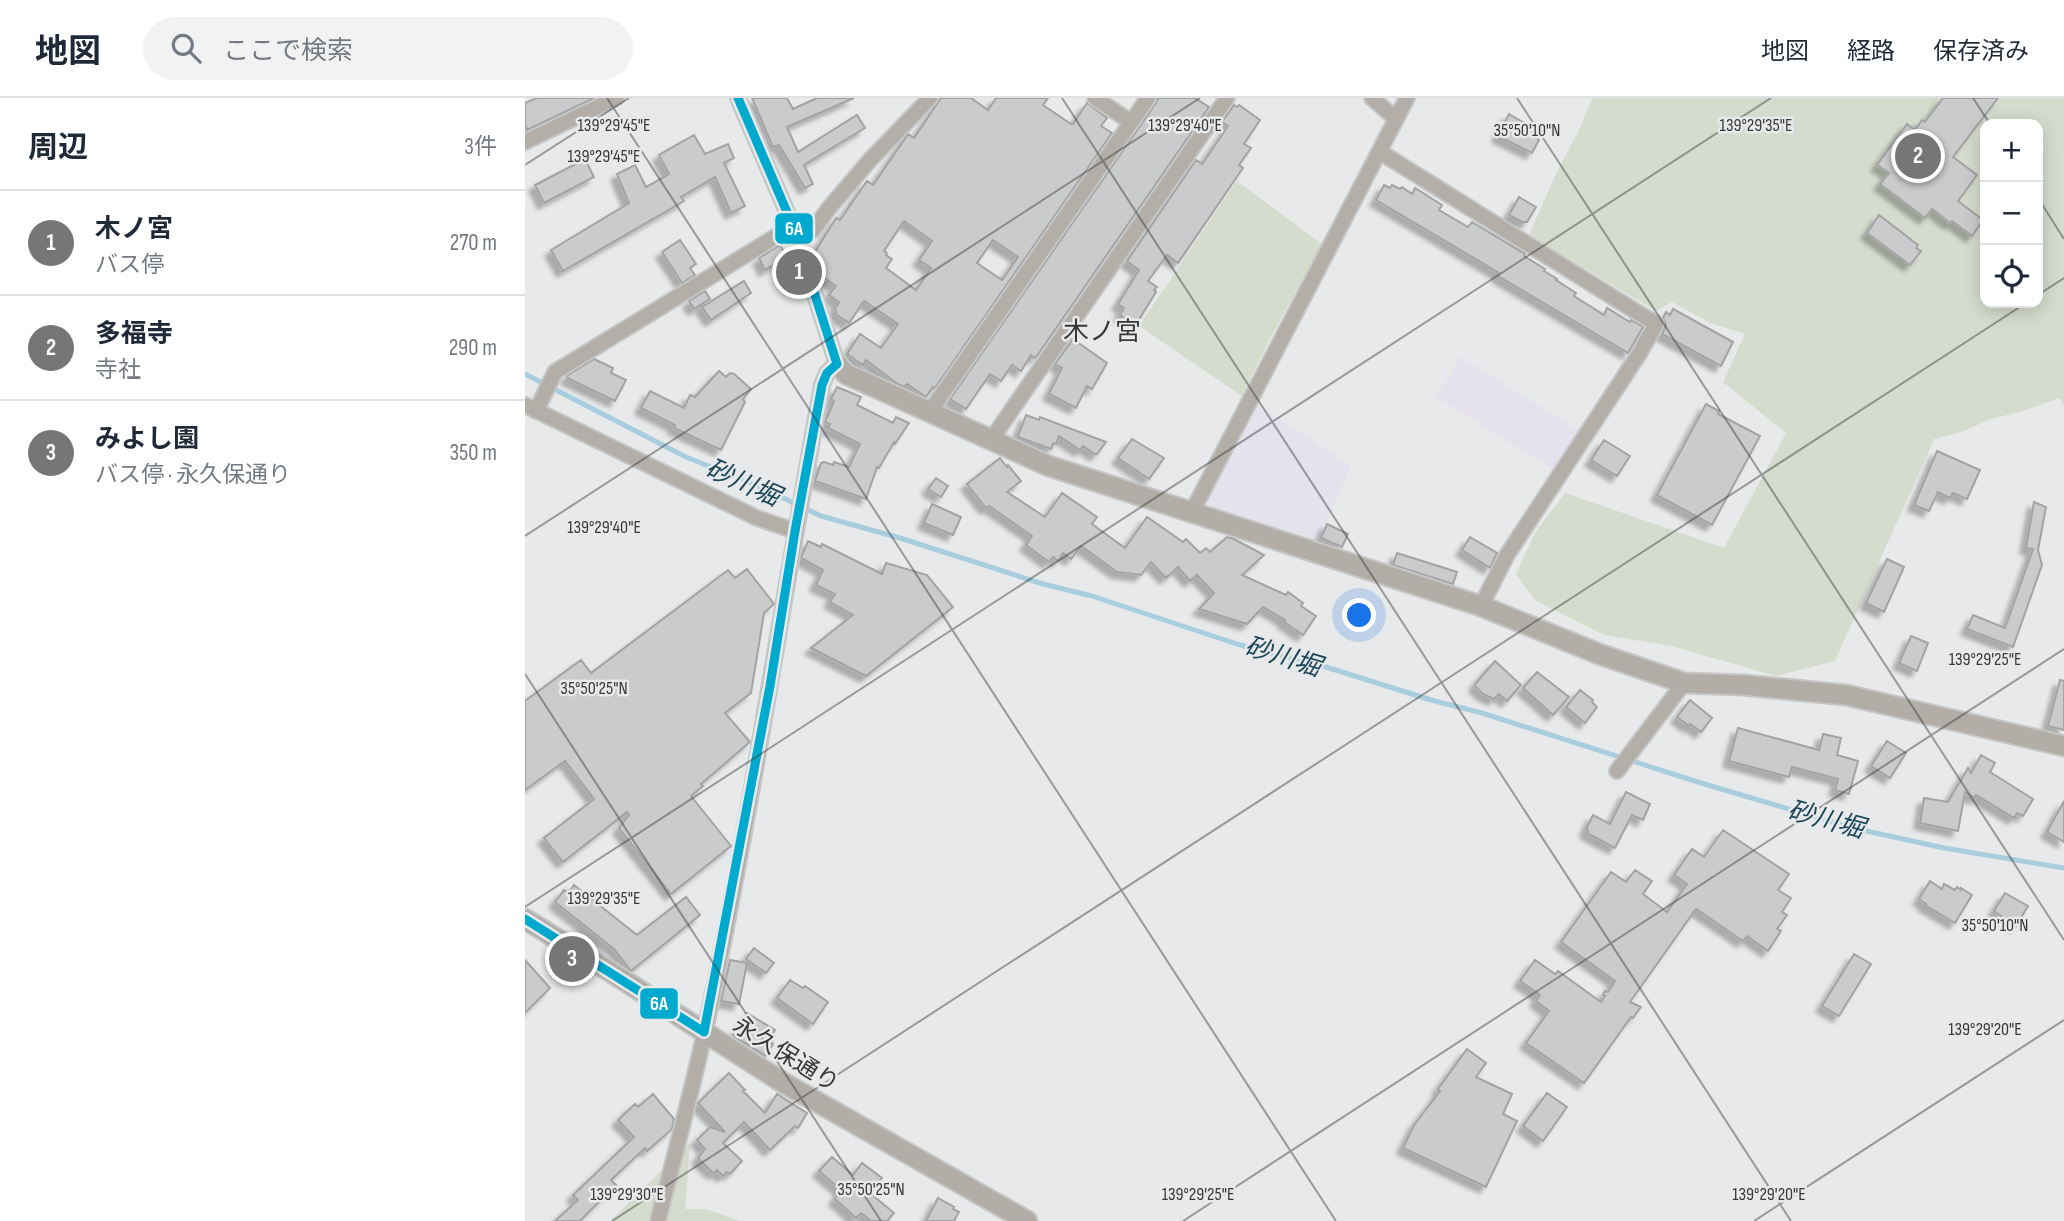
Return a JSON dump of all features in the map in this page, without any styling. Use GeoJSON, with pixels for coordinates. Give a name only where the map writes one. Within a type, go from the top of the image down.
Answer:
{"type":"FeatureCollection","features":[{"type":"Feature","properties":{"kind":"street"},"geometry":{"type":"LineString","coordinates":[[525,142],[616,98]]}},
{"type":"Feature","properties":{"kind":"street"},"geometry":{"type":"LineString","coordinates":[[738,98],[795,233],[837,364],[846,374],[1049,466],[1481,606],[1599,654],[1683,683],[1743,685],[1846,695],[2064,746]]}},
{"type":"Feature","properties":{"kind":"street"},"geometry":{"type":"LineString","coordinates":[[796,527],[757,517],[533,407],[555,372],[795,233],[813,230],[870,160],[930,98]]}},
{"type":"Feature","properties":{"kind":"street"},"geometry":{"type":"LineString","coordinates":[[1095,98],[1131,122]]}},
{"type":"Feature","properties":{"kind":"street"},"geometry":{"type":"LineString","coordinates":[[929,413],[1148,98]]}},
{"type":"Feature","properties":{"kind":"street"},"geometry":{"type":"LineString","coordinates":[[991,440],[1227,98]]}},
{"type":"Feature","properties":{"kind":"street"},"geometry":{"type":"LineString","coordinates":[[1372,98],[1396,119]]}},
{"type":"Feature","properties":{"kind":"street"},"geometry":{"type":"LineString","coordinates":[[1192,512],[1407,98]]}},
{"type":"Feature","properties":{"kind":"street"},"geometry":{"type":"LineString","coordinates":[[1380,152],[1656,324],[1640,354],[1507,555],[1481,606]]}},
{"type":"Feature","properties":{"kind":"street"},"geometry":{"type":"LineString","coordinates":[[659,1221],[704,1032],[770,686],[822,385],[827,373],[837,364]]}},
{"type":"Feature","properties":{"kind":"street"},"geometry":{"type":"LineString","coordinates":[[1617,771],[1683,683]]}},
{"type":"Feature","properties":{"kind":"street","name":"永久保通り"},"geometry":{"type":"LineString","coordinates":[[525,919],[782,1083],[1027,1221]]}},
{"type":"Feature","properties":{"kind":"shaded area"},"geometry":{"type":"Polygon","coordinates":[[[1460,357],[1582,432],[1556,471],[1436,397],[1460,357]]]}},
{"type":"Feature","properties":{"kind":"shaded area"},"geometry":{"type":"Polygon","coordinates":[[[1255,403],[1351,465],[1318,540],[1211,506],[1206,495],[1255,403]]]}},
{"type":"Feature","properties":{"kind":"green space"},"geometry":{"type":"Polygon","coordinates":[[[1592,98],[2064,98],[2064,405],[2059,398],[1934,439],[1835,661],[1776,676],[1671,646],[1604,635],[1535,600],[1516,574],[1536,531],[1565,493],[1724,548],[1786,433],[1723,382],[1745,334],[1710,323],[1672,302],[1656,311],[1529,235],[1592,98]]]}},
{"type":"Feature","properties":{"kind":"green space"},"geometry":{"type":"Polygon","coordinates":[[[1237,181],[1322,244],[1242,396],[1139,326],[1237,181]]]}},
{"type":"Feature","properties":{"kind":"green space"},"geometry":{"type":"Polygon","coordinates":[[[690,1143],[685,1209],[706,1209],[740,1221],[610,1221],[690,1143]]]}},
{"type":"Feature","properties":{"kind":"building"},"geometry":{"type":"Polygon","coordinates":[[[537,98],[594,98],[527,130],[525,103],[537,98]]]}},
{"type":"Feature","properties":{"kind":"building"},"geometry":{"type":"Polygon","coordinates":[[[752,98],[787,98],[793,109],[817,98],[854,98],[787,127],[798,152],[857,115],[865,128],[804,165],[813,184],[805,188],[779,145],[773,147],[752,98]]]}},
{"type":"Feature","properties":{"kind":"building"},"geometry":{"type":"Polygon","coordinates":[[[941,98],[971,98],[988,110],[996,98],[1048,98],[1043,105],[1071,124],[1087,103],[1107,118],[1101,126],[1112,133],[935,388],[933,387],[926,397],[907,384],[904,387],[896,383],[866,360],[863,365],[847,354],[860,334],[881,348],[898,324],[864,301],[849,323],[837,315],[835,309],[839,302],[829,295],[836,286],[823,277],[815,252],[836,218],[840,220],[867,181],[873,185],[908,134],[914,138],[941,98]],[[904,221],[884,251],[892,259],[886,268],[916,290],[931,268],[919,260],[932,241],[904,221]],[[993,240],[977,263],[1002,280],[1018,257],[993,240]]]}},
{"type":"Feature","properties":{"kind":"building"},"geometry":{"type":"Polygon","coordinates":[[[1158,98],[1195,98],[1209,107],[1035,358],[1031,355],[1021,371],[1012,365],[1001,381],[990,374],[966,409],[950,399],[1156,103],[1158,98]]]}},
{"type":"Feature","properties":{"kind":"building"},"geometry":{"type":"Polygon","coordinates":[[[1943,98],[1998,98],[1953,157],[1977,175],[1958,201],[1980,218],[1980,224],[1972,236],[1932,209],[1925,218],[1880,184],[1889,173],[1877,165],[1907,124],[1915,130],[1922,120],[1925,122],[1943,98]]]}},
{"type":"Feature","properties":{"kind":"building"},"geometry":{"type":"Polygon","coordinates":[[[1234,105],[1239,105],[1260,120],[1244,144],[1251,148],[1239,165],[1243,168],[1178,263],[1167,255],[1148,281],[1157,287],[1154,290],[1156,292],[1135,326],[1120,315],[1124,308],[1118,304],[1139,270],[1127,261],[1196,160],[1202,164],[1228,126],[1222,122],[1234,105]]]}},
{"type":"Feature","properties":{"kind":"building"},"geometry":{"type":"Polygon","coordinates":[[[1509,114],[1538,131],[1535,137],[1539,140],[1532,153],[1498,136],[1509,114]]]}},
{"type":"Feature","properties":{"kind":"building"},"geometry":{"type":"Polygon","coordinates":[[[694,135],[705,154],[728,144],[734,158],[724,163],[745,206],[731,213],[715,177],[681,197],[684,201],[563,271],[551,250],[629,203],[617,174],[635,165],[646,187],[669,174],[659,155],[694,135]]]}},
{"type":"Feature","properties":{"kind":"building"},"geometry":{"type":"Polygon","coordinates":[[[585,159],[594,177],[544,203],[535,185],[585,159]]]}},
{"type":"Feature","properties":{"kind":"building"},"geometry":{"type":"Polygon","coordinates":[[[1384,185],[1390,188],[1392,185],[1400,189],[1402,187],[1412,194],[1415,188],[1442,205],[1439,210],[1468,227],[1472,222],[1525,254],[1524,256],[1576,293],[1574,296],[1604,315],[1607,308],[1643,327],[1628,353],[1376,200],[1384,185]]]}},
{"type":"Feature","properties":{"kind":"building"},"geometry":{"type":"Polygon","coordinates":[[[1519,197],[1536,207],[1527,222],[1509,215],[1519,197]]]}},
{"type":"Feature","properties":{"kind":"building"},"geometry":{"type":"Polygon","coordinates":[[[1879,215],[1918,245],[1916,248],[1921,251],[1910,265],[1867,233],[1879,215]]]}},
{"type":"Feature","properties":{"kind":"building"},"geometry":{"type":"Polygon","coordinates":[[[680,240],[696,264],[690,268],[695,275],[682,283],[662,252],[680,240]]]}},
{"type":"Feature","properties":{"kind":"building"},"geometry":{"type":"Polygon","coordinates":[[[780,245],[787,257],[765,270],[759,258],[780,245]]]}},
{"type":"Feature","properties":{"kind":"building"},"geometry":{"type":"Polygon","coordinates":[[[744,281],[751,293],[711,320],[702,307],[744,281]]]}},
{"type":"Feature","properties":{"kind":"building"},"geometry":{"type":"Polygon","coordinates":[[[705,291],[710,299],[694,309],[689,301],[705,291]]]}},
{"type":"Feature","properties":{"kind":"building"},"geometry":{"type":"Polygon","coordinates":[[[1673,309],[1733,342],[1721,366],[1662,334],[1666,325],[1663,318],[1666,312],[1670,315],[1673,309]]]}},
{"type":"Feature","properties":{"kind":"building"},"geometry":{"type":"Polygon","coordinates":[[[1073,339],[1107,363],[1092,389],[1087,386],[1076,408],[1049,394],[1062,368],[1055,364],[1073,339]]]}},
{"type":"Feature","properties":{"kind":"building"},"geometry":{"type":"Polygon","coordinates":[[[594,359],[613,368],[611,373],[626,380],[615,401],[567,378],[594,359]]]}},
{"type":"Feature","properties":{"kind":"building"},"geometry":{"type":"Polygon","coordinates":[[[719,371],[726,377],[730,373],[734,374],[751,389],[743,399],[745,402],[721,450],[674,428],[675,425],[641,408],[650,391],[684,408],[690,395],[695,397],[719,371]]]}},
{"type":"Feature","properties":{"kind":"building"},"geometry":{"type":"Polygon","coordinates":[[[837,387],[861,397],[857,405],[893,423],[896,417],[909,423],[879,468],[877,467],[866,499],[815,481],[821,463],[833,465],[834,462],[849,467],[860,444],[828,428],[830,424],[825,422],[837,387]]]}},
{"type":"Feature","properties":{"kind":"building"},"geometry":{"type":"Polygon","coordinates":[[[1706,404],[1719,411],[1718,414],[1760,436],[1712,525],[1657,495],[1706,404]]]}},
{"type":"Feature","properties":{"kind":"building"},"geometry":{"type":"Polygon","coordinates":[[[1026,415],[1039,420],[1040,417],[1106,442],[1095,454],[1083,446],[1080,450],[1059,436],[1051,449],[1018,437],[1026,415]]]}},
{"type":"Feature","properties":{"kind":"building"},"geometry":{"type":"Polygon","coordinates":[[[1132,439],[1164,458],[1149,479],[1118,458],[1132,439]]]}},
{"type":"Feature","properties":{"kind":"building"},"geometry":{"type":"Polygon","coordinates":[[[1604,440],[1630,456],[1617,476],[1591,460],[1604,440]]]}},
{"type":"Feature","properties":{"kind":"building"},"geometry":{"type":"Polygon","coordinates":[[[1937,451],[1980,470],[1967,499],[1953,493],[1950,498],[1938,492],[1929,511],[1914,505],[1937,451]]]}},
{"type":"Feature","properties":{"kind":"building"},"geometry":{"type":"Polygon","coordinates":[[[1000,458],[1021,481],[1007,492],[1045,517],[1062,493],[1097,517],[1092,524],[1125,548],[1147,517],[1183,542],[1186,539],[1200,553],[1206,548],[1210,552],[1227,537],[1234,539],[1264,555],[1242,575],[1286,595],[1288,592],[1303,603],[1301,606],[1316,616],[1303,635],[1263,607],[1247,624],[1199,609],[1214,593],[1197,575],[1190,581],[1178,567],[1166,578],[1151,562],[1141,575],[1117,572],[1081,546],[1071,559],[1063,553],[1058,561],[1053,557],[1049,562],[1026,545],[1032,536],[989,506],[986,508],[967,484],[1000,458]]]}},
{"type":"Feature","properties":{"kind":"building"},"geometry":{"type":"Polygon","coordinates":[[[936,478],[948,486],[941,497],[928,489],[936,478]]]}},
{"type":"Feature","properties":{"kind":"building"},"geometry":{"type":"Polygon","coordinates":[[[2034,502],[2046,507],[2038,550],[2042,565],[2013,647],[1967,629],[1973,615],[2005,628],[2033,549],[2026,548],[2034,502]]]}},
{"type":"Feature","properties":{"kind":"building"},"geometry":{"type":"Polygon","coordinates":[[[932,504],[961,517],[953,535],[924,523],[932,504]]]}},
{"type":"Feature","properties":{"kind":"building"},"geometry":{"type":"Polygon","coordinates":[[[1327,524],[1348,534],[1342,547],[1321,538],[1327,524]]]}},
{"type":"Feature","properties":{"kind":"building"},"geometry":{"type":"Polygon","coordinates":[[[1470,537],[1497,553],[1490,568],[1462,550],[1470,537]]]}},
{"type":"Feature","properties":{"kind":"building"},"geometry":{"type":"Polygon","coordinates":[[[808,541],[821,547],[822,544],[882,574],[886,563],[927,575],[953,607],[866,676],[811,648],[853,615],[830,602],[835,594],[816,585],[823,570],[801,558],[808,541]]]}},
{"type":"Feature","properties":{"kind":"building"},"geometry":{"type":"Polygon","coordinates":[[[1397,553],[1457,572],[1453,584],[1393,565],[1397,553]]]}},
{"type":"Feature","properties":{"kind":"building"},"geometry":{"type":"Polygon","coordinates":[[[1887,559],[1904,567],[1884,612],[1866,603],[1887,559]]]}},
{"type":"Feature","properties":{"kind":"building"},"geometry":{"type":"Polygon","coordinates":[[[747,569],[774,604],[764,613],[751,693],[725,713],[750,742],[701,784],[703,786],[691,796],[731,846],[671,894],[619,828],[629,815],[627,812],[563,862],[544,838],[594,799],[565,761],[525,790],[525,701],[581,660],[591,673],[728,570],[735,578],[747,569]]]}},
{"type":"Feature","properties":{"kind":"building"},"geometry":{"type":"Polygon","coordinates":[[[1911,636],[1928,643],[1917,671],[1899,663],[1911,636]]]}},
{"type":"Feature","properties":{"kind":"building"},"geometry":{"type":"Polygon","coordinates":[[[1495,661],[1521,685],[1507,701],[1499,694],[1494,699],[1483,694],[1475,686],[1495,661]]]}},
{"type":"Feature","properties":{"kind":"building"},"geometry":{"type":"Polygon","coordinates":[[[1537,672],[1569,697],[1553,715],[1523,688],[1537,672]]]}},
{"type":"Feature","properties":{"kind":"building"},"geometry":{"type":"Polygon","coordinates":[[[2060,680],[2064,681],[2064,730],[2048,726],[2060,680]]]}},
{"type":"Feature","properties":{"kind":"building"},"geometry":{"type":"Polygon","coordinates":[[[1580,690],[1593,700],[1597,707],[1585,723],[1566,707],[1580,690]]]}},
{"type":"Feature","properties":{"kind":"building"},"geometry":{"type":"Polygon","coordinates":[[[1690,700],[1712,718],[1701,732],[1677,717],[1690,700]]]}},
{"type":"Feature","properties":{"kind":"building"},"geometry":{"type":"Polygon","coordinates":[[[1738,728],[1819,750],[1823,734],[1841,738],[1837,755],[1858,761],[1849,794],[1835,790],[1838,779],[1792,767],[1789,777],[1729,761],[1738,728]]]}},
{"type":"Feature","properties":{"kind":"building"},"geometry":{"type":"Polygon","coordinates":[[[1887,741],[1906,753],[1890,778],[1871,766],[1887,741]]]}},
{"type":"Feature","properties":{"kind":"building"},"geometry":{"type":"Polygon","coordinates":[[[1981,755],[1995,763],[1990,772],[2033,799],[2023,816],[2017,813],[2014,818],[1976,795],[1975,798],[1965,792],[1958,831],[1920,823],[1924,798],[1948,802],[1968,768],[1971,773],[1981,755]]]}},
{"type":"Feature","properties":{"kind":"building"},"geometry":{"type":"Polygon","coordinates":[[[1626,792],[1650,804],[1643,820],[1632,815],[1615,848],[1587,833],[1586,829],[1593,815],[1610,824],[1626,792]]]}},
{"type":"Feature","properties":{"kind":"building"},"geometry":{"type":"Polygon","coordinates":[[[2064,801],[2064,842],[2047,832],[2064,801]]]}},
{"type":"Feature","properties":{"kind":"building"},"geometry":{"type":"Polygon","coordinates":[[[1723,830],[1789,874],[1778,890],[1791,898],[1782,912],[1787,915],[1777,929],[1781,931],[1768,951],[1747,936],[1743,941],[1696,909],[1630,1002],[1641,1007],[1584,1083],[1526,1043],[1549,1011],[1536,1001],[1540,995],[1520,981],[1535,960],[1555,974],[1558,971],[1601,1002],[1605,991],[1608,992],[1615,981],[1561,942],[1611,872],[1626,882],[1635,870],[1652,881],[1643,894],[1667,912],[1687,884],[1674,875],[1692,849],[1704,857],[1723,830]]]}},
{"type":"Feature","properties":{"kind":"building"},"geometry":{"type":"Polygon","coordinates":[[[1930,881],[1942,889],[1944,884],[1955,890],[1957,887],[1961,888],[1972,895],[1955,923],[1919,899],[1930,881]]]}},
{"type":"Feature","properties":{"kind":"building"},"geometry":{"type":"Polygon","coordinates":[[[574,885],[637,935],[686,897],[700,915],[631,971],[614,949],[555,902],[564,890],[568,893],[574,885]]]}},
{"type":"Feature","properties":{"kind":"building"},"geometry":{"type":"Polygon","coordinates":[[[2005,893],[2028,906],[2016,926],[1994,911],[2005,893]]]}},
{"type":"Feature","properties":{"kind":"building"},"geometry":{"type":"Polygon","coordinates":[[[754,948],[774,963],[766,973],[746,959],[754,948]]]}},
{"type":"Feature","properties":{"kind":"building"},"geometry":{"type":"Polygon","coordinates":[[[1854,954],[1871,964],[1839,1016],[1822,1006],[1854,954]]]}},
{"type":"Feature","properties":{"kind":"building"},"geometry":{"type":"Polygon","coordinates":[[[525,960],[550,988],[525,1013],[525,960]]]}},
{"type":"Feature","properties":{"kind":"building"},"geometry":{"type":"Polygon","coordinates":[[[730,960],[747,963],[739,1004],[721,1001],[730,960]]]}},
{"type":"Feature","properties":{"kind":"building"},"geometry":{"type":"Polygon","coordinates":[[[790,980],[803,988],[805,986],[828,1002],[813,1024],[777,998],[790,980]]]}},
{"type":"Feature","properties":{"kind":"building"},"geometry":{"type":"Polygon","coordinates":[[[747,1013],[775,1030],[772,1035],[775,1036],[771,1043],[773,1044],[766,1056],[734,1036],[747,1013]]]}},
{"type":"Feature","properties":{"kind":"building"},"geometry":{"type":"Polygon","coordinates":[[[1467,1049],[1486,1063],[1476,1077],[1512,1094],[1503,1114],[1517,1121],[1486,1187],[1403,1148],[1414,1125],[1467,1049]]]}},
{"type":"Feature","properties":{"kind":"building"},"geometry":{"type":"Polygon","coordinates":[[[729,1073],[765,1113],[777,1094],[807,1113],[798,1128],[795,1126],[770,1150],[744,1122],[723,1143],[742,1161],[730,1174],[727,1172],[723,1176],[717,1170],[714,1173],[698,1158],[705,1149],[697,1140],[710,1127],[725,1132],[698,1103],[729,1073]]]}},
{"type":"Feature","properties":{"kind":"building"},"geometry":{"type":"Polygon","coordinates":[[[1547,1093],[1567,1107],[1543,1141],[1523,1126],[1547,1093]]]}},
{"type":"Feature","properties":{"kind":"building"},"geometry":{"type":"Polygon","coordinates":[[[653,1094],[674,1119],[672,1129],[647,1151],[645,1148],[611,1180],[616,1185],[580,1221],[555,1221],[578,1200],[573,1195],[634,1137],[618,1120],[635,1104],[638,1107],[653,1094]]]}},
{"type":"Feature","properties":{"kind":"building"},"geometry":{"type":"Polygon","coordinates":[[[832,1157],[853,1175],[862,1163],[882,1178],[870,1193],[894,1213],[887,1221],[871,1221],[861,1213],[856,1218],[835,1199],[841,1190],[819,1171],[832,1157]]]}},
{"type":"Feature","properties":{"kind":"building"},"geometry":{"type":"Polygon","coordinates":[[[938,1198],[959,1212],[954,1221],[926,1221],[938,1198]]]}},
{"type":"Feature","properties":{"kind":"waterway","name":"砂川堀"},"geometry":{"type":"LineString","coordinates":[[525,374],[686,457],[756,485],[821,516],[900,538],[1043,584],[1092,596],[1240,645],[1482,713],[1853,828],[1944,848],[2064,868]]}},
{"type":"Feature","properties":{"kind":"transit line","name":"6A"},"geometry":{"type":"LineString","coordinates":[[738,98],[793,226],[837,364]]}},
{"type":"Feature","properties":{"kind":"transit line","name":"6A"},"geometry":{"type":"LineString","coordinates":[[704,1032],[770,686],[822,385],[827,373],[837,364]]}},
{"type":"Feature","properties":{"kind":"transit line","name":"6A"},"geometry":{"type":"LineString","coordinates":[[525,919],[704,1032]]}},
{"type":"Feature","properties":{"kind":"place","name":"多福寺"},"geometry":{"type":"Point","coordinates":[1918,156]}},
{"type":"Feature","properties":{"kind":"place","name":"木ノ宮"},"geometry":{"type":"Point","coordinates":[799,272]}},
{"type":"Feature","properties":{"kind":"place","name":"みよし園"},"geometry":{"type":"Point","coordinates":[572,959]}},
{"type":"Feature","properties":{"kind":"district","name":"木ノ宮"},"geometry":{"type":"Point","coordinates":[1102,331]}}]}
